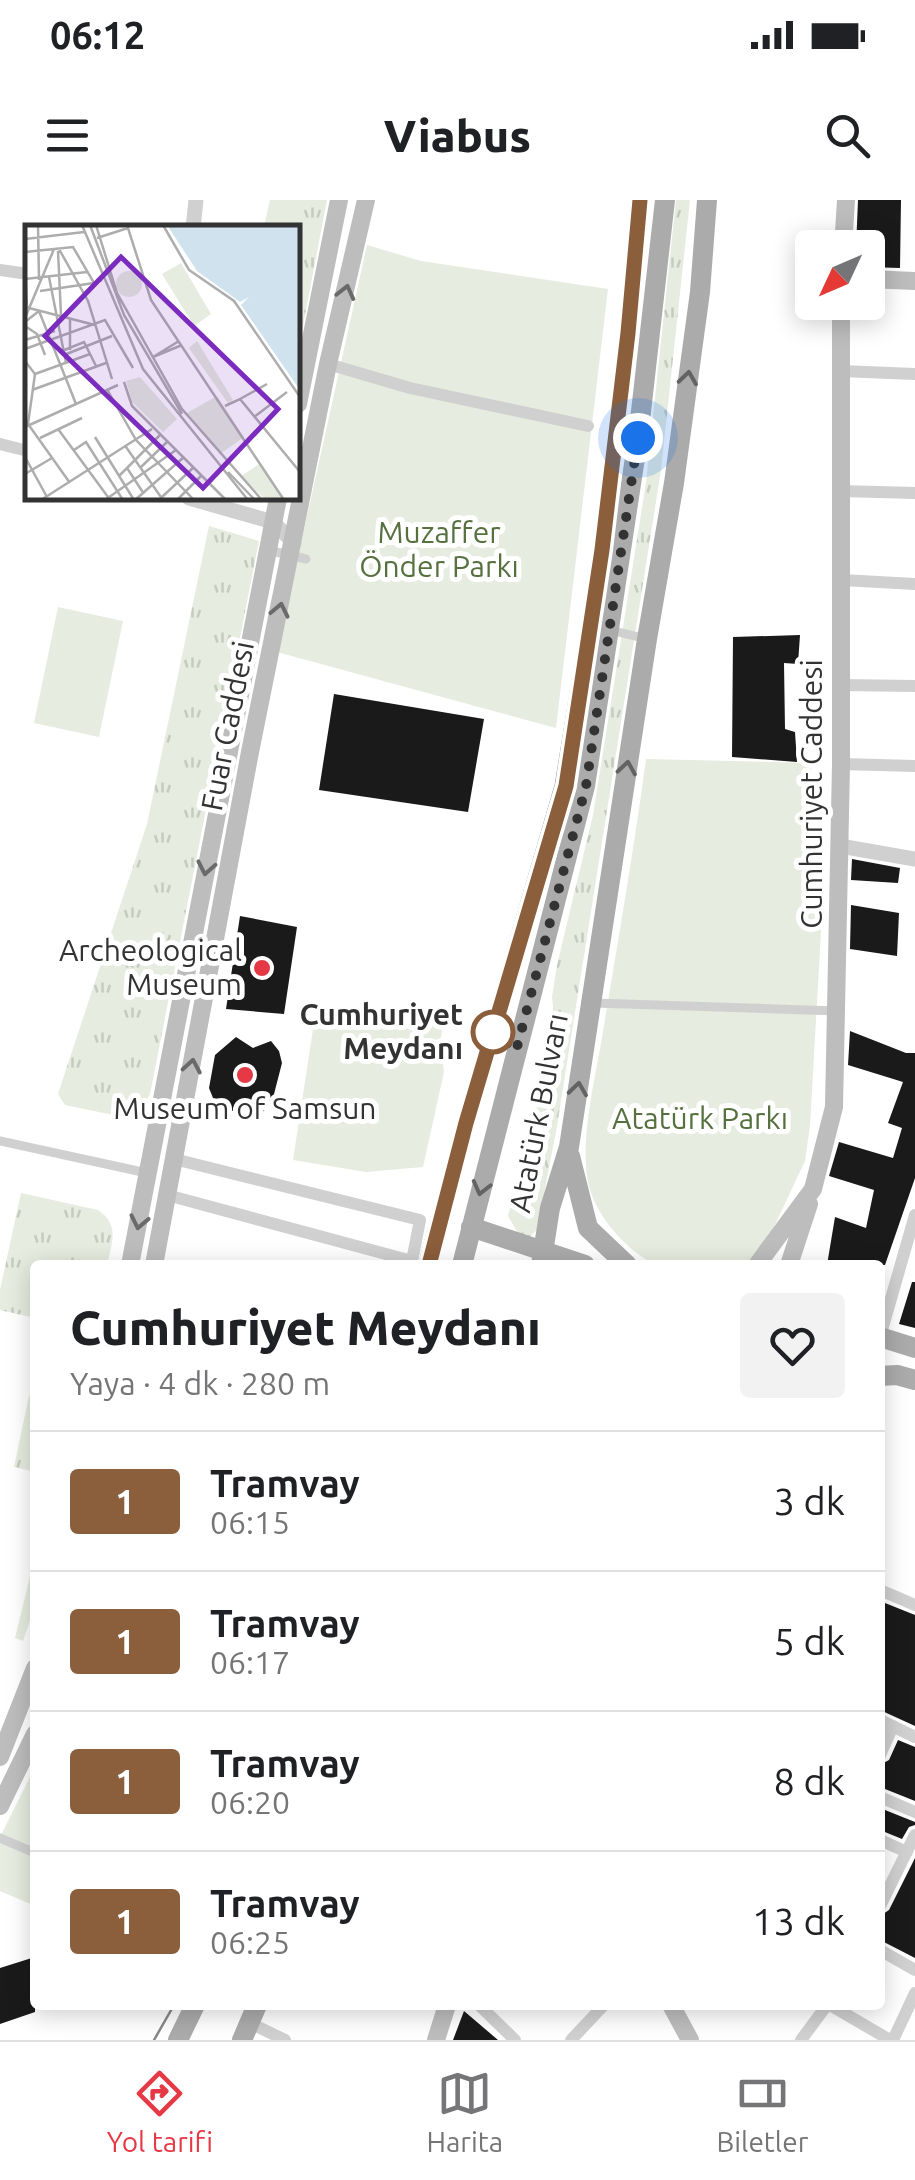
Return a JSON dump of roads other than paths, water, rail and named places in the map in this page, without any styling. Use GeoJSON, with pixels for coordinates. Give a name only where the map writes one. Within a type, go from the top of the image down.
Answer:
{"type":"FeatureCollection","features":[{"type":"Feature","properties":{"kind":"main road"},"geometry":{"type":"LineString","coordinates":[[300,394],[340,200]]}},
{"type":"Feature","properties":{"kind":"main road","name":"Fuar Caddesi"},"geometry":{"type":"LineString","coordinates":[[155,1260],[250,752],[297,553],[299,515],[328,364],[366,200]]}},
{"type":"Feature","properties":{"kind":"main road","name":"Atatürk Bulvarı"},"geometry":{"type":"LineString","coordinates":[[463,1260],[586,786],[638,438],[665,200]]}},
{"type":"Feature","properties":{"kind":"main road","name":"Atatürk Bulvarı"},"geometry":{"type":"LineString","coordinates":[[543,1259],[550,1208],[569,1147],[646,638],[677,464],[700,292],[706,200]]}},
{"type":"Feature","properties":{"kind":"main road"},"geometry":{"type":"LineString","coordinates":[[844,230],[846,200]]}},
{"type":"Feature","properties":{"kind":"main road"},"geometry":{"type":"LineString","coordinates":[[885,280],[915,281]]}},
{"type":"Feature","properties":{"kind":"main road","name":"Cumhuriyet Caddesi"},"geometry":{"type":"LineString","coordinates":[[761,1260],[813,1189],[834,1108],[841,764],[842,320]]}},
{"type":"Feature","properties":{"kind":"main road","name":"Fuar Caddesi"},"geometry":{"type":"LineString","coordinates":[[131,1260],[276,510]]}},
{"type":"Feature","properties":{"kind":"main road"},"geometry":{"type":"LineString","coordinates":[[569,1147],[588,1228],[621,1260]]}},
{"type":"Feature","properties":{"kind":"main road"},"geometry":{"type":"LineString","coordinates":[[791,1260],[813,1189]]}},
{"type":"Feature","properties":{"kind":"main road"},"geometry":{"type":"LineString","coordinates":[[471,1227],[543,1259]]}},
{"type":"Feature","properties":{"kind":"main road"},"geometry":{"type":"LineString","coordinates":[[885,1339],[915,1348]]}},
{"type":"Feature","properties":{"kind":"main road"},"geometry":{"type":"LineString","coordinates":[[885,1376],[915,1380]]}},
{"type":"Feature","properties":{"kind":"main road"},"geometry":{"type":"LineString","coordinates":[[0,1757],[30,1681]]}},
{"type":"Feature","properties":{"kind":"main road"},"geometry":{"type":"LineString","coordinates":[[0,1806],[30,1744]]}},
{"type":"Feature","properties":{"kind":"main road"},"geometry":{"type":"LineString","coordinates":[[178,2040],[193,2010]]}},
{"type":"Feature","properties":{"kind":"main road"},"geometry":{"type":"LineString","coordinates":[[436,2040],[445,2010]]}},
{"type":"Feature","properties":{"kind":"main road"},"geometry":{"type":"LineString","coordinates":[[675,2010],[690,2040]]}},
{"type":"Feature","properties":{"kind":"street"},"geometry":{"type":"LineString","coordinates":[[193,225],[196,200]]}},
{"type":"Feature","properties":{"kind":"street"},"geometry":{"type":"LineString","coordinates":[[0,270],[25,274]]}},
{"type":"Feature","properties":{"kind":"street"},"geometry":{"type":"LineString","coordinates":[[328,364],[410,388],[588,426]]}},
{"type":"Feature","properties":{"kind":"street"},"geometry":{"type":"LineString","coordinates":[[841,371],[915,374]]}},
{"type":"Feature","properties":{"kind":"street"},"geometry":{"type":"LineString","coordinates":[[0,444],[25,450]]}},
{"type":"Feature","properties":{"kind":"street"},"geometry":{"type":"LineString","coordinates":[[841,491],[915,493]]}},
{"type":"Feature","properties":{"kind":"street"},"geometry":{"type":"LineString","coordinates":[[204,500],[299,515]]}},
{"type":"Feature","properties":{"kind":"street"},"geometry":{"type":"LineString","coordinates":[[276,510],[297,553]]}},
{"type":"Feature","properties":{"kind":"street"},"geometry":{"type":"LineString","coordinates":[[268,550],[297,553]]}},
{"type":"Feature","properties":{"kind":"street"},"geometry":{"type":"LineString","coordinates":[[842,580],[915,584]]}},
{"type":"Feature","properties":{"kind":"street"},"geometry":{"type":"LineString","coordinates":[[609,630],[646,638]]}},
{"type":"Feature","properties":{"kind":"street"},"geometry":{"type":"LineString","coordinates":[[840,685],[915,686]]}},
{"type":"Feature","properties":{"kind":"street"},"geometry":{"type":"LineString","coordinates":[[841,764],[915,766]]}},
{"type":"Feature","properties":{"kind":"street"},"geometry":{"type":"LineString","coordinates":[[840,846],[915,859]]}},
{"type":"Feature","properties":{"kind":"street"},"geometry":{"type":"LineString","coordinates":[[591,1003],[838,1012]]}},
{"type":"Feature","properties":{"kind":"street"},"geometry":{"type":"LineString","coordinates":[[0,1140],[149,1174]]}},
{"type":"Feature","properties":{"kind":"street"},"geometry":{"type":"LineString","coordinates":[[174,1159],[420,1220],[412,1260]]}},
{"type":"Feature","properties":{"kind":"street"},"geometry":{"type":"LineString","coordinates":[[167,1195],[405,1260]]}},
{"type":"Feature","properties":{"kind":"street"},"geometry":{"type":"LineString","coordinates":[[885,1319],[915,1214]]}},
{"type":"Feature","properties":{"kind":"street"},"geometry":{"type":"LineString","coordinates":[[885,1592],[915,1605]]}},
{"type":"Feature","properties":{"kind":"street"},"geometry":{"type":"LineString","coordinates":[[886,1723],[915,1737]]}},
{"type":"Feature","properties":{"kind":"street"},"geometry":{"type":"LineString","coordinates":[[885,1799],[915,1812]]}},
{"type":"Feature","properties":{"kind":"street"},"geometry":{"type":"LineString","coordinates":[[885,1896],[915,1835]]}},
{"type":"Feature","properties":{"kind":"street"},"geometry":{"type":"LineString","coordinates":[[0,1838],[30,1851]]}},
{"type":"Feature","properties":{"kind":"street"},"geometry":{"type":"LineString","coordinates":[[885,1842],[907,1852]]}},
{"type":"Feature","properties":{"kind":"street"},"geometry":{"type":"LineString","coordinates":[[885,1953],[915,1970]]}},
{"type":"Feature","properties":{"kind":"street"},"geometry":{"type":"LineString","coordinates":[[838,2010],[892,2040],[915,1993]]}},
{"type":"Feature","properties":{"kind":"street"},"geometry":{"type":"LineString","coordinates":[[484,2010],[516,2040]]}},
{"type":"Feature","properties":{"kind":"street"},"geometry":{"type":"LineString","coordinates":[[571,2040],[599,2010]]}},
{"type":"Feature","properties":{"kind":"street"},"geometry":{"type":"LineString","coordinates":[[802,2040],[825,2010]]}},
{"type":"Feature","properties":{"kind":"street"},"geometry":{"type":"LineString","coordinates":[[250,2023],[285,2040]]}},
{"type":"Feature","properties":{"kind":"tram line"},"geometry":{"type":"LineString","coordinates":[[420,1260],[556,784],[594,549],[625,294],[632,200]]}},
{"type":"Feature","properties":{"kind":"tram line","name":"1"},"geometry":{"type":"LineString","coordinates":[[430,1260],[466,1123],[566,786],[602,550],[640,200]]}},
{"type":"Feature","properties":{"kind":"tram line"},"geometry":{"type":"LineString","coordinates":[[154,2040],[171,2010]]}},
{"type":"Feature","properties":{"kind":"place","name":"Archeological Museum"},"geometry":{"type":"Point","coordinates":[262,968]}},
{"type":"Feature","properties":{"kind":"place","name":"Cumhuriyet Meydanı"},"geometry":{"type":"Point","coordinates":[493,1032]}},
{"type":"Feature","properties":{"kind":"place","name":"Museum of Samsun"},"geometry":{"type":"Point","coordinates":[245,1075]}},
{"type":"Feature","properties":{"kind":"park label","name":"Muzaffer Önder Parkı"},"geometry":{"type":"Point","coordinates":[439,550]}},
{"type":"Feature","properties":{"kind":"park label","name":"Atatürk Parkı"},"geometry":{"type":"Point","coordinates":[700,1119]}}]}
